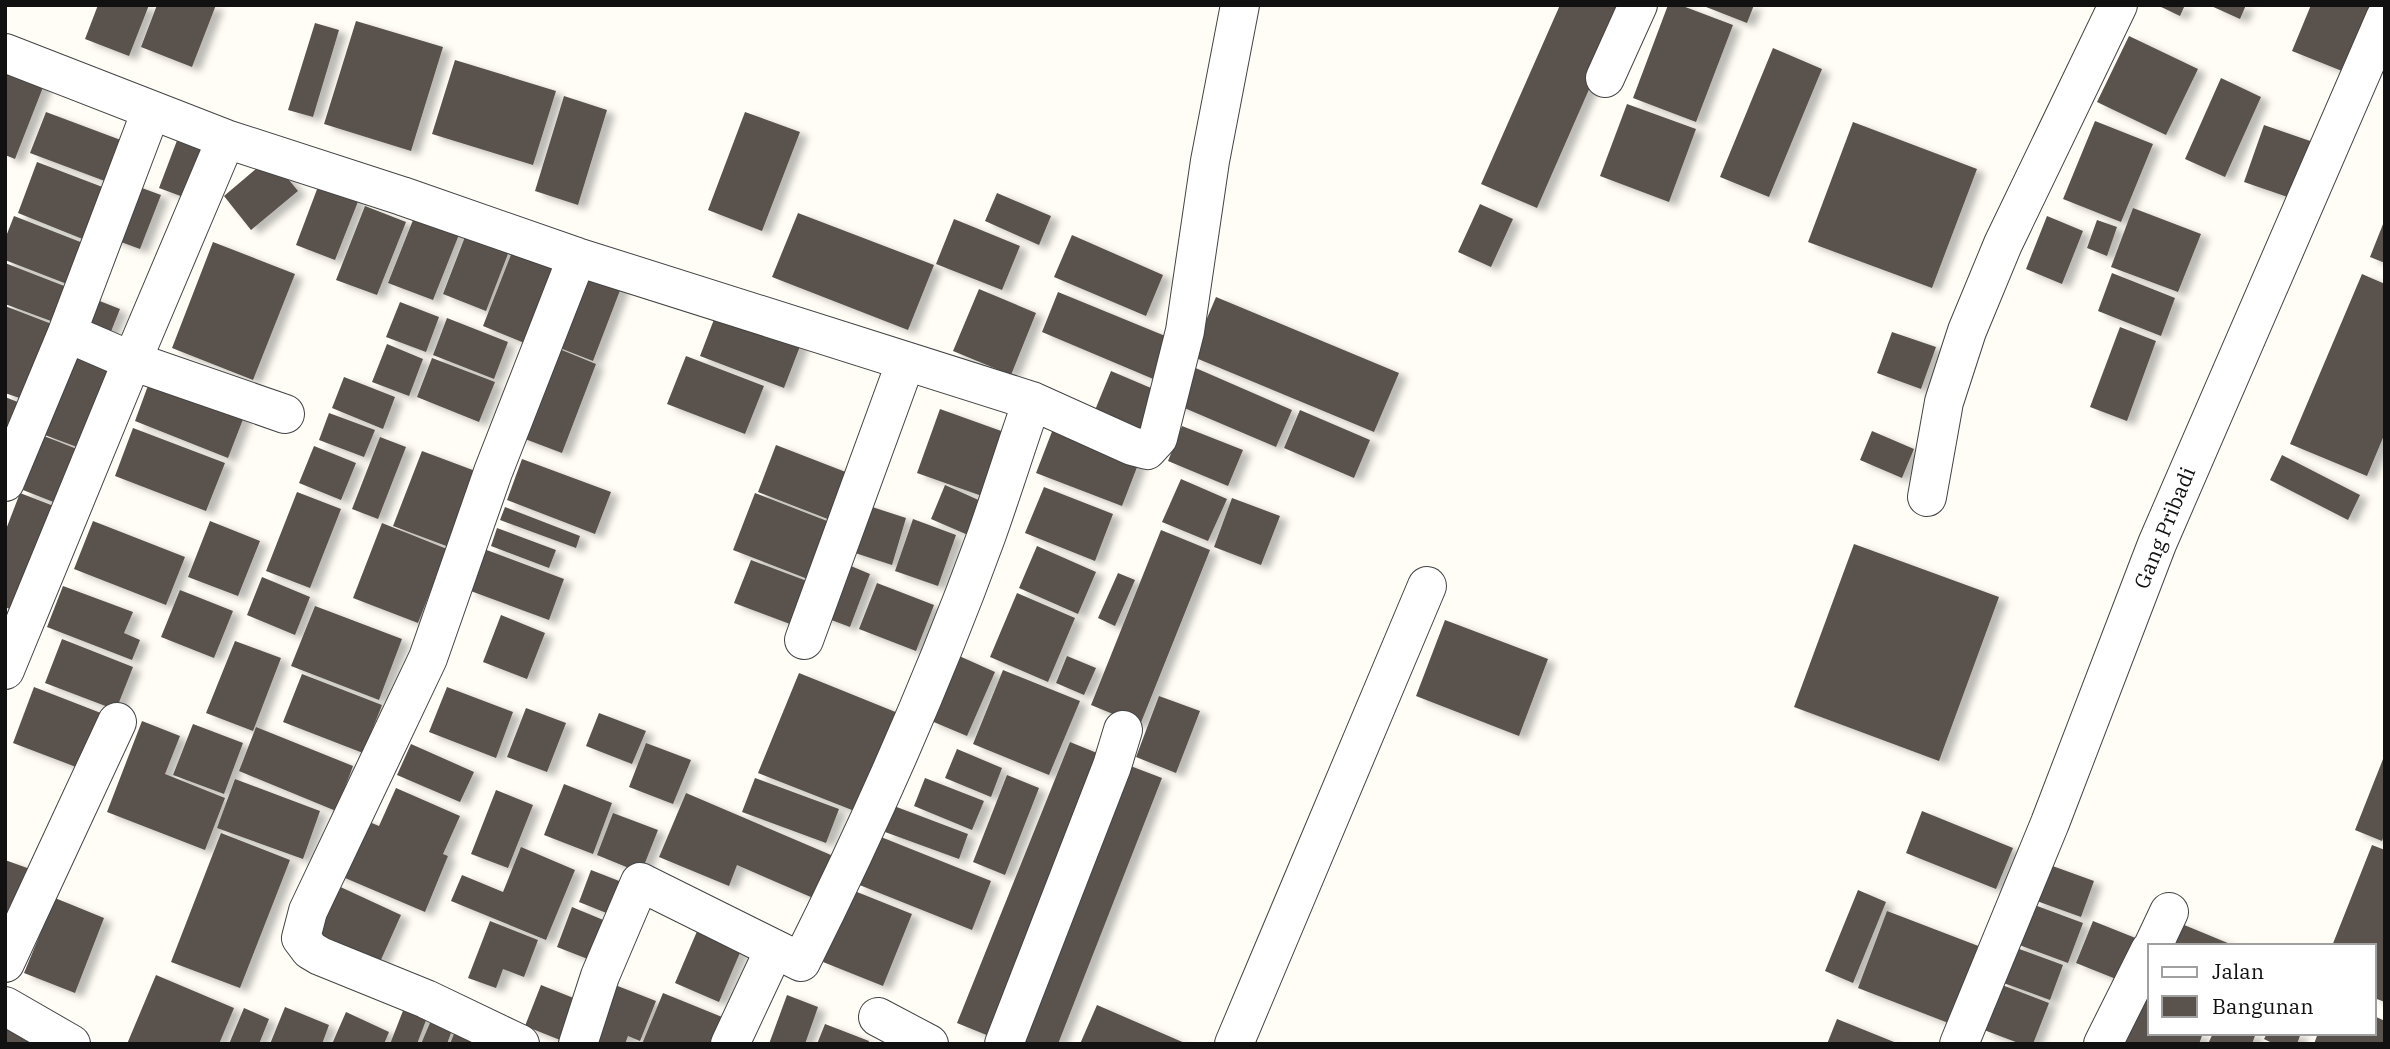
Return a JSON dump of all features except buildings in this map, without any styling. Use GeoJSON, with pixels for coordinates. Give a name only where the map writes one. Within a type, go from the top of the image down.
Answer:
{"type":"FeatureCollection","features":[{"type":"Feature","properties":{"kind":"street"},"geometry":{"type":"LineString","coordinates":[[5,53],[226,139],[577,257],[1032,401],[1142,450],[1150,449],[1158,438],[1185,331],[1210,161],[1240,5]]}},
{"type":"Feature","properties":{"kind":"street"},"geometry":{"type":"LineString","coordinates":[[1605,78],[1638,5]]}},
{"type":"Feature","properties":{"kind":"street"},"geometry":{"type":"LineString","coordinates":[[1927,497],[1944,402],[1968,331],[2003,244],[2118,5]]}},
{"type":"Feature","properties":{"kind":"street","name":"Gang Pribadi"},"geometry":{"type":"LineString","coordinates":[[1959,1044],[2050,823],[2157,544],[2385,18]]}},
{"type":"Feature","properties":{"kind":"street"},"geometry":{"type":"LineString","coordinates":[[5,482],[66,333],[151,111]]}},
{"type":"Feature","properties":{"kind":"street"},"geometry":{"type":"LineString","coordinates":[[5,670],[226,139]]}},
{"type":"Feature","properties":{"kind":"street"},"geometry":{"type":"LineString","coordinates":[[520,1044],[426,999],[320,956],[310,950],[301,938],[307,911],[428,658],[493,472],[577,257]]}},
{"type":"Feature","properties":{"kind":"street"},"geometry":{"type":"LineString","coordinates":[[66,333],[132,361],[285,414]]}},
{"type":"Feature","properties":{"kind":"street"},"geometry":{"type":"LineString","coordinates":[[804,640],[906,361]]}},
{"type":"Feature","properties":{"kind":"street"},"geometry":{"type":"LineString","coordinates":[[578,1044],[600,976],[640,882],[801,962],[837,890],[932,675],[986,538],[1032,401]]}},
{"type":"Feature","properties":{"kind":"street"},"geometry":{"type":"LineString","coordinates":[[1234,1044],[1427,586]]}},
{"type":"Feature","properties":{"kind":"street"},"geometry":{"type":"LineString","coordinates":[[5,963],[117,722]]}},
{"type":"Feature","properties":{"kind":"street"},"geometry":{"type":"LineString","coordinates":[[1004,1044],[1112,766],[1123,730]]}},
{"type":"Feature","properties":{"kind":"street"},"geometry":{"type":"LineString","coordinates":[[2154,944],[2169,912]]}},
{"type":"Feature","properties":{"kind":"street"},"geometry":{"type":"LineString","coordinates":[[730,1044],[774,950]]}},
{"type":"Feature","properties":{"kind":"street"},"geometry":{"type":"LineString","coordinates":[[2103,1044],[2148,954]]}},
{"type":"Feature","properties":{"kind":"street"},"geometry":{"type":"LineString","coordinates":[[5,1006],[71,1044]]}},
{"type":"Feature","properties":{"kind":"street"},"geometry":{"type":"LineString","coordinates":[[878,1017],[929,1044]]}}]}
